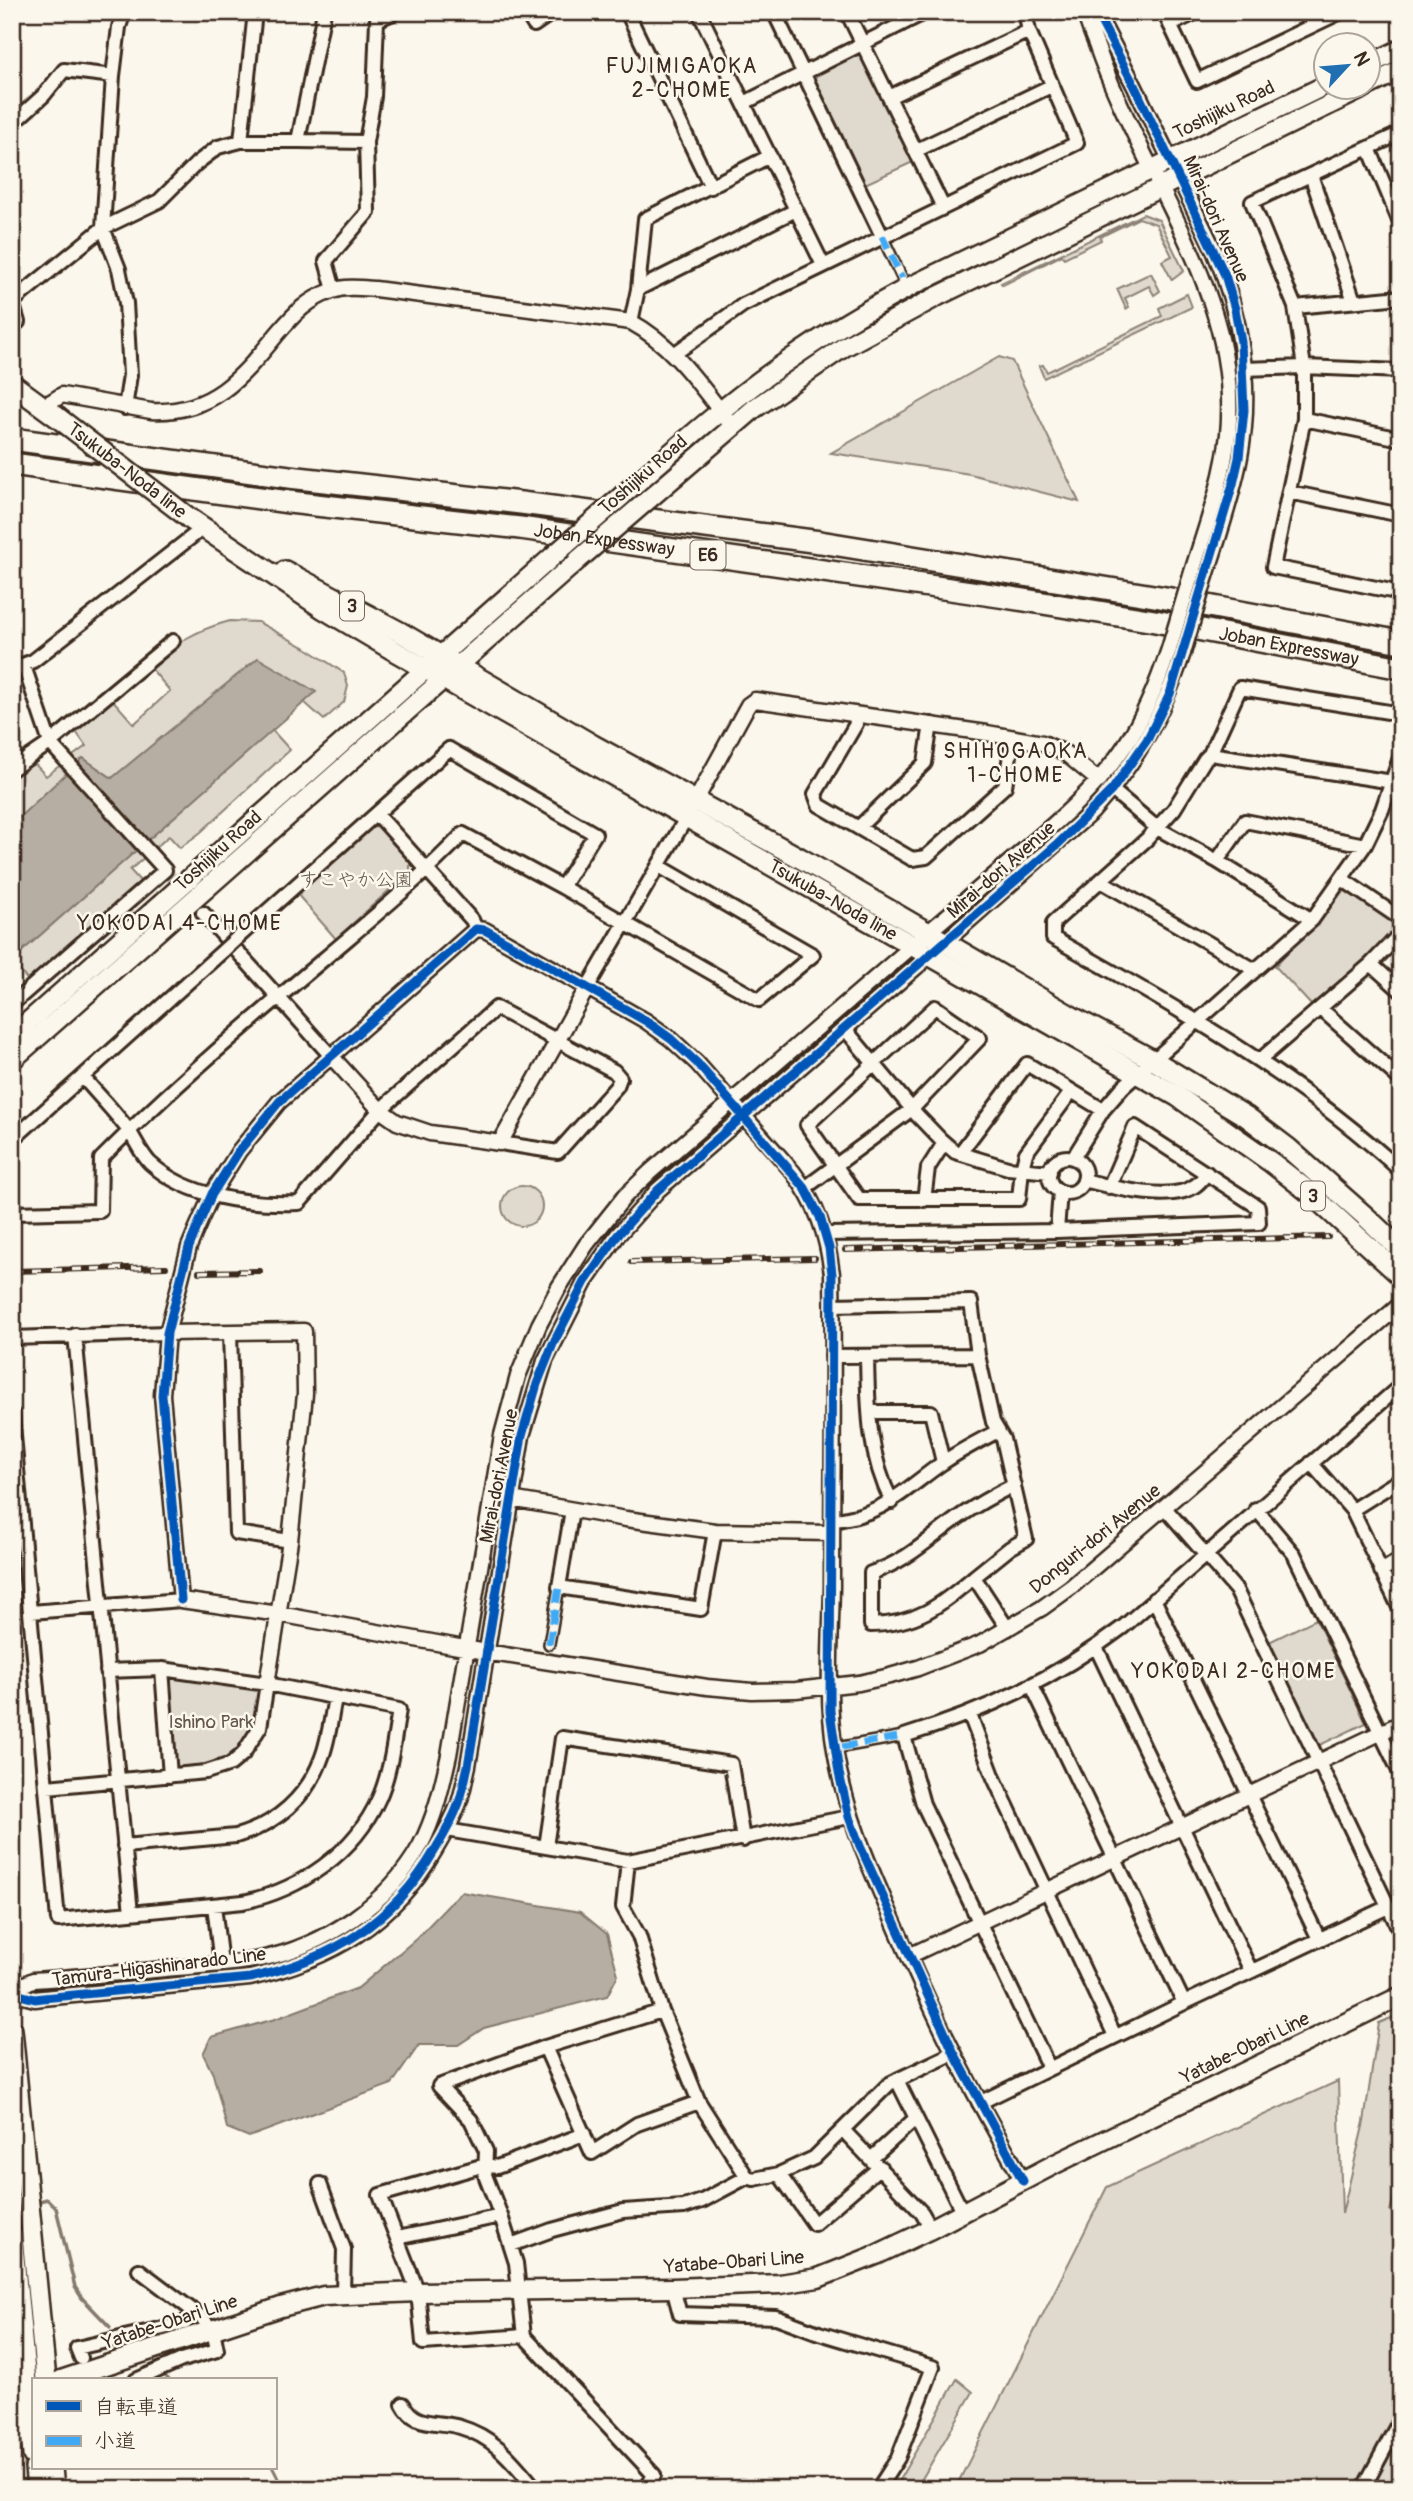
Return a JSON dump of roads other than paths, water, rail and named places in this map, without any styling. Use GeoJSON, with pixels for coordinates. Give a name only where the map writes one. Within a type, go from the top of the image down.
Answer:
{"type":"FeatureCollection","features":[{"type":"Feature","properties":{"kind":"highway","name":"Joban Expressway"},"geometry":{"type":"LineString","coordinates":[[12,439],[289,477],[548,506],[820,542],[1160,597],[1401,642]]}},
{"type":"Feature","properties":{"kind":"highway","name":"Joban Expressway"},"geometry":{"type":"LineString","coordinates":[[12,464],[289,502],[520,528],[986,594],[1155,621],[1401,668]]}},
{"type":"Feature","properties":{"kind":"main road"},"geometry":{"type":"LineString","coordinates":[[1382,58],[1401,49]]}},
{"type":"Feature","properties":{"kind":"main road","name":"Toshijiku Road"},"geometry":{"type":"LineString","coordinates":[[1382,79],[1401,70]]}},
{"type":"Feature","properties":{"kind":"main road","name":"Toshijiku Road"},"geometry":{"type":"LineString","coordinates":[[450,661],[552,557],[720,411],[788,360],[913,285],[1312,91]]}},
{"type":"Feature","properties":{"kind":"main road","name":"Toshijiku Road"},"geometry":{"type":"LineString","coordinates":[[12,1037],[434,674],[579,560],[732,426],[802,374],[884,325],[1335,102]]}},
{"type":"Feature","properties":{"kind":"main road","name":"Tsukuba-Noda line"},"geometry":{"type":"LineString","coordinates":[[12,384],[196,523],[324,610],[434,674],[928,932],[1071,1016],[1153,1060],[1247,1118],[1287,1148],[1401,1250]]}},
{"type":"Feature","properties":{"kind":"main road","name":"Tsukuba-Noda line"},"geometry":{"type":"LineString","coordinates":[[242,553],[298,576],[450,661],[593,745],[911,946],[1177,1096],[1247,1143],[1309,1192],[1401,1276]]}},
{"type":"Feature","properties":{"kind":"main road","name":"Toshijiku Road"},"geometry":{"type":"LineString","coordinates":[[12,1060],[434,674]]}},
{"type":"Feature","properties":{"kind":"main road","name":"Yatabe-Obari Line"},"geometry":{"type":"LineString","coordinates":[[67,2378],[302,2301],[343,2294],[673,2288],[780,2284],[818,2278],[930,2229],[1401,1996]]}},
{"type":"Feature","properties":{"kind":"main road"},"geometry":{"type":"LineString","coordinates":[[12,2030],[46,2378]]}},
{"type":"Feature","properties":{"kind":"main road"},"geometry":{"type":"LineString","coordinates":[[12,2236],[24,2393],[32,2448]]}},
{"type":"Feature","properties":{"kind":"main road"},"geometry":{"type":"LineString","coordinates":[[34,2470],[37,2489]]}},
{"type":"Feature","properties":{"kind":"main road"},"geometry":{"type":"LineString","coordinates":[[52,2470],[54,2489]]}},
{"type":"Feature","properties":{"kind":"street"},"geometry":{"type":"LineString","coordinates":[[124,12],[119,27],[113,76],[103,228],[118,269],[126,303],[130,375],[125,408]]}},
{"type":"Feature","properties":{"kind":"street"},"geometry":{"type":"LineString","coordinates":[[241,141],[255,12]]}},
{"type":"Feature","properties":{"kind":"street"},"geometry":{"type":"LineString","coordinates":[[298,141],[324,12]]}},
{"type":"Feature","properties":{"kind":"street"},"geometry":{"type":"LineString","coordinates":[[334,290],[326,261],[368,212],[366,142],[374,97],[377,20],[395,12]]}},
{"type":"Feature","properties":{"kind":"street"},"geometry":{"type":"LineString","coordinates":[[526,12],[534,25],[553,12]]}},
{"type":"Feature","properties":{"kind":"street"},"geometry":{"type":"LineString","coordinates":[[626,12],[711,187]]}},
{"type":"Feature","properties":{"kind":"street"},"geometry":{"type":"LineString","coordinates":[[699,12],[823,265]]}},
{"type":"Feature","properties":{"kind":"street"},"geometry":{"type":"LineString","coordinates":[[774,12],[902,278]]}},
{"type":"Feature","properties":{"kind":"street"},"geometry":{"type":"LineString","coordinates":[[847,12],[943,207]]}},
{"type":"Feature","properties":{"kind":"street"},"geometry":{"type":"LineString","coordinates":[[674,355],[743,305],[1077,144],[1051,86],[1025,12]]}},
{"type":"Feature","properties":{"kind":"street","name":"Mirai-dori Avenue"},"geometry":{"type":"LineString","coordinates":[[1085,12],[1103,64],[1199,268],[1221,332],[1229,382],[1229,415],[1225,454],[1196,584]]}},
{"type":"Feature","properties":{"kind":"street","name":"Mirai-dori Avenue"},"geometry":{"type":"LineString","coordinates":[[486,1651],[522,1436],[537,1384],[552,1343],[585,1282],[617,1236],[658,1190],[1059,843],[1112,790],[1160,717],[1196,584],[1239,458],[1244,410],[1244,369],[1235,309],[1224,275],[1170,159],[1096,12]]}},
{"type":"Feature","properties":{"kind":"street"},"geometry":{"type":"LineString","coordinates":[[1164,12],[1197,81],[1341,12]]}},
{"type":"Feature","properties":{"kind":"street"},"geometry":{"type":"LineString","coordinates":[[1170,25],[1197,12]]}},
{"type":"Feature","properties":{"kind":"street"},"geometry":{"type":"LineString","coordinates":[[744,103],[923,13]]}},
{"type":"Feature","properties":{"kind":"street"},"geometry":{"type":"LineString","coordinates":[[889,97],[1030,30]]}},
{"type":"Feature","properties":{"kind":"street"},"geometry":{"type":"LineString","coordinates":[[12,124],[44,95],[64,70],[113,76]]}},
{"type":"Feature","properties":{"kind":"street"},"geometry":{"type":"LineString","coordinates":[[915,151],[1051,86]]}},
{"type":"Feature","properties":{"kind":"street"},"geometry":{"type":"LineString","coordinates":[[1401,133],[1252,202],[1295,307],[1304,367],[1304,419],[1273,567],[1401,593]]}},
{"type":"Feature","properties":{"kind":"street"},"geometry":{"type":"LineString","coordinates":[[12,324],[18,321],[12,302],[103,228],[159,201],[197,163],[218,147],[241,141],[366,142]]}},
{"type":"Feature","properties":{"kind":"street"},"geometry":{"type":"LineString","coordinates":[[1369,148],[1401,225]]}},
{"type":"Feature","properties":{"kind":"street"},"geometry":{"type":"LineString","coordinates":[[631,322],[638,289],[645,219],[770,156]]}},
{"type":"Feature","properties":{"kind":"street"},"geometry":{"type":"LineString","coordinates":[[1311,175],[1354,301]]}},
{"type":"Feature","properties":{"kind":"street"},"geometry":{"type":"LineString","coordinates":[[638,289],[796,210]]}},
{"type":"Feature","properties":{"kind":"street"},"geometry":{"type":"LineString","coordinates":[[50,412],[62,396],[70,395],[125,408],[164,412],[214,398],[240,377],[300,307],[334,290],[375,289],[631,322],[655,337],[674,355],[732,426]]}},
{"type":"Feature","properties":{"kind":"street"},"geometry":{"type":"LineString","coordinates":[[1295,307],[1401,296]]}},
{"type":"Feature","properties":{"kind":"street"},"geometry":{"type":"LineString","coordinates":[[1244,369],[1304,367],[1401,371]]}},
{"type":"Feature","properties":{"kind":"street"},"geometry":{"type":"LineString","coordinates":[[1304,419],[1401,439]]}},
{"type":"Feature","properties":{"kind":"street"},"geometry":{"type":"LineString","coordinates":[[1289,492],[1401,515]]}},
{"type":"Feature","properties":{"kind":"street"},"geometry":{"type":"LineString","coordinates":[[12,1004],[164,870],[52,746],[18,667],[33,661],[196,523]]}},
{"type":"Feature","properties":{"kind":"street"},"geometry":{"type":"LineString","coordinates":[[12,769],[52,746],[173,641]]}},
{"type":"Feature","properties":{"kind":"street","name":"Mirai-dori Avenue"},"geometry":{"type":"LineString","coordinates":[[467,1648],[502,1436],[518,1376],[539,1325],[566,1277],[607,1217],[650,1172],[1063,816],[1099,781],[1141,721],[1176,651]]}},
{"type":"Feature","properties":{"kind":"street"},"geometry":{"type":"LineString","coordinates":[[1401,714],[1240,688],[1210,754],[1174,809],[1101,881],[1053,923],[1054,938],[1198,1020],[1260,1060],[1312,1096],[1401,1171]]}},
{"type":"Feature","properties":{"kind":"street"},"geometry":{"type":"LineString","coordinates":[[502,1141],[748,705],[755,700],[931,724],[1043,743],[1065,753],[1099,781]]}},
{"type":"Feature","properties":{"kind":"street"},"geometry":{"type":"LineString","coordinates":[[855,714],[856,724],[815,794],[819,805],[912,859],[926,857],[1006,786],[1013,737]]}},
{"type":"Feature","properties":{"kind":"street"},"geometry":{"type":"LineString","coordinates":[[859,827],[925,763],[931,724]]}},
{"type":"Feature","properties":{"kind":"street"},"geometry":{"type":"LineString","coordinates":[[12,1140],[449,749],[595,834],[562,887]]}},
{"type":"Feature","properties":{"kind":"street"},"geometry":{"type":"LineString","coordinates":[[1210,754],[1394,782]]}},
{"type":"Feature","properties":{"kind":"street"},"geometry":{"type":"LineString","coordinates":[[1073,1158],[1103,1110],[1138,1073],[1312,920],[1365,845],[1394,782],[1401,755]]}},
{"type":"Feature","properties":{"kind":"street"},"geometry":{"type":"LineString","coordinates":[[1112,790],[1157,828],[1217,861],[1312,920]]}},
{"type":"Feature","properties":{"kind":"street"},"geometry":{"type":"LineString","coordinates":[[377,814],[429,870],[472,920],[476,929]]}},
{"type":"Feature","properties":{"kind":"street"},"geometry":{"type":"LineString","coordinates":[[1217,861],[1245,821],[1365,845]]}},
{"type":"Feature","properties":{"kind":"street"},"geometry":{"type":"LineString","coordinates":[[12,1213],[100,1211],[100,1158],[278,997],[429,870],[463,834],[759,999],[813,955],[659,866]]}},
{"type":"Feature","properties":{"kind":"street"},"geometry":{"type":"LineString","coordinates":[[1342,880],[1401,919]]}},
{"type":"Feature","properties":{"kind":"street"},"geometry":{"type":"LineString","coordinates":[[1101,881],[1255,970]]}},
{"type":"Feature","properties":{"kind":"street"},"geometry":{"type":"LineString","coordinates":[[83,1077],[128,1130],[148,1160],[169,1178],[212,1194],[247,1202],[299,1203],[380,1110],[496,1008],[614,1071],[620,1079],[617,1086],[558,1152],[506,1144],[502,1141],[493,1143],[430,1133],[397,1122],[380,1110],[203,913]]}},
{"type":"Feature","properties":{"kind":"street"},"geometry":{"type":"LineString","coordinates":[[31,1612],[181,1600],[162,1395],[167,1333],[189,1247],[212,1194],[259,1124],[279,1102],[476,929],[485,930],[646,1021],[671,1039],[744,1116],[805,1188],[820,1217],[832,1273],[830,1711],[834,1749],[849,1817],[909,1956],[979,2103],[1023,2181]]}},
{"type":"Feature","properties":{"kind":"street"},"geometry":{"type":"LineString","coordinates":[[1260,1060],[1371,964],[1401,933]]}},
{"type":"Feature","properties":{"kind":"street"},"geometry":{"type":"LineString","coordinates":[[1371,964],[1401,991]]}},
{"type":"Feature","properties":{"kind":"street"},"geometry":{"type":"LineString","coordinates":[[805,1188],[837,1164],[912,1109],[980,1038],[935,1007],[807,1125],[837,1164],[859,1199],[1019,1199],[1021,1169],[1026,1153],[1071,1092]]}},
{"type":"Feature","properties":{"kind":"street"},"geometry":{"type":"LineString","coordinates":[[1321,1009],[1401,1080]]}},
{"type":"Feature","properties":{"kind":"street"},"geometry":{"type":"LineString","coordinates":[[845,1029],[944,1143],[960,1153],[1008,1168],[1050,1172]]}},
{"type":"Feature","properties":{"kind":"street"},"geometry":{"type":"LineString","coordinates":[[960,1153],[1027,1064],[1103,1110]]}},
{"type":"Feature","properties":{"kind":"street"},"geometry":{"type":"LineString","coordinates":[[825,1234],[1057,1231],[1259,1223],[1258,1207],[1135,1127],[1109,1186]]}},
{"type":"Feature","properties":{"kind":"street"},"geometry":{"type":"LineString","coordinates":[[924,1200],[929,1168],[944,1143]]}},
{"type":"Feature","properties":{"kind":"street"},"geometry":{"type":"LineString","coordinates":[[1061,1158],[1073,1158],[1082,1165],[1084,1180],[1072,1192],[1060,1191],[1051,1183],[1050,1172],[1052,1166],[1061,1158]]}},
{"type":"Feature","properties":{"kind":"street"},"geometry":{"type":"LineString","coordinates":[[1084,1180],[1148,1194],[1182,1191],[1195,1186],[1207,1173]]}},
{"type":"Feature","properties":{"kind":"street"},"geometry":{"type":"LineString","coordinates":[[1057,1231],[1060,1191]]}},
{"type":"Feature","properties":{"kind":"street"},"geometry":{"type":"LineString","coordinates":[[832,1305],[971,1302],[978,1355],[993,1422],[1003,1439],[1014,1485],[1026,1539],[1010,1548],[926,1614],[894,1625],[871,1625],[871,1573],[904,1559],[984,1500],[1014,1485]]}},
{"type":"Feature","properties":{"kind":"street","name":"Donguri-dori Avenue"},"geometry":{"type":"LineString","coordinates":[[181,1600],[279,1614],[707,1687],[752,1691],[831,1687],[870,1681],[957,1654],[1009,1629],[1071,1587],[1401,1304]]}},
{"type":"Feature","properties":{"kind":"street"},"geometry":{"type":"LineString","coordinates":[[12,1338],[304,1331],[306,1394],[290,1541],[260,1727],[243,1754],[231,1764],[217,1769],[47,1787]]}},
{"type":"Feature","properties":{"kind":"street"},"geometry":{"type":"LineString","coordinates":[[230,1333],[236,1533],[290,1541]]}},
{"type":"Feature","properties":{"kind":"street"},"geometry":{"type":"LineString","coordinates":[[75,1335],[131,1913]]}},
{"type":"Feature","properties":{"kind":"street"},"geometry":{"type":"LineString","coordinates":[[832,1356],[978,1355]]}},
{"type":"Feature","properties":{"kind":"street"},"geometry":{"type":"LineString","coordinates":[[867,1356],[870,1436],[877,1466],[892,1502]]}},
{"type":"Feature","properties":{"kind":"street"},"geometry":{"type":"LineString","coordinates":[[842,1747],[904,1736],[970,1715],[1032,1686],[1096,1647],[1398,1388],[1401,1390]]}},
{"type":"Feature","properties":{"kind":"street"},"geometry":{"type":"LineString","coordinates":[[869,1412],[931,1412],[943,1462]]}},
{"type":"Feature","properties":{"kind":"street"},"geometry":{"type":"LineString","coordinates":[[12,1414],[58,1920],[214,1905],[268,1896],[299,1883],[325,1865],[348,1844],[379,1798],[391,1760],[399,1710],[267,1684],[162,1669],[107,1671]]}},
{"type":"Feature","properties":{"kind":"street"},"geometry":{"type":"LineString","coordinates":[[511,1499],[715,1531],[832,1527],[892,1502],[943,1462],[998,1431]]}},
{"type":"Feature","properties":{"kind":"street"},"geometry":{"type":"LineString","coordinates":[[1311,1463],[1352,1510],[1401,1611]]}},
{"type":"Feature","properties":{"kind":"street"},"geometry":{"type":"LineString","coordinates":[[1352,1510],[1401,1479]]}},
{"type":"Feature","properties":{"kind":"street"},"geometry":{"type":"LineString","coordinates":[[1164,1508],[1236,1590],[1401,1933]]}},
{"type":"Feature","properties":{"kind":"street"},"geometry":{"type":"LineString","coordinates":[[1256,1509],[1294,1554],[1401,1775]]}},
{"type":"Feature","properties":{"kind":"street"},"geometry":{"type":"LineString","coordinates":[[550,1644],[572,1510]]}},
{"type":"Feature","properties":{"kind":"street"},"geometry":{"type":"LineString","coordinates":[[559,1587],[701,1609],[715,1531]]}},
{"type":"Feature","properties":{"kind":"street"},"geometry":{"type":"LineString","coordinates":[[1381,1571],[1401,1559]]}},
{"type":"Feature","properties":{"kind":"street"},"geometry":{"type":"LineString","coordinates":[[974,1577],[1009,1629]]}},
{"type":"Feature","properties":{"kind":"street"},"geometry":{"type":"LineString","coordinates":[[1154,1599],[1319,1940]]}},
{"type":"Feature","properties":{"kind":"street"},"geometry":{"type":"LineString","coordinates":[[1096,1647],[1251,1972]]}},
{"type":"Feature","properties":{"kind":"street","name":"Tamura-Higashinarado Line"},"geometry":{"type":"LineString","coordinates":[[12,1991],[33,1980],[261,1959],[321,1938],[365,1910],[403,1870],[419,1846],[432,1817],[442,1784],[467,1648]]}},
{"type":"Feature","properties":{"kind":"street","name":"Tamura-Higashinarado Line"},"geometry":{"type":"LineString","coordinates":[[12,1991],[35,1999],[250,1978],[312,1960],[373,1925],[421,1875],[447,1830],[459,1802],[468,1766],[486,1651]]}},
{"type":"Feature","properties":{"kind":"street"},"geometry":{"type":"LineString","coordinates":[[162,1669],[170,1776]]}},
{"type":"Feature","properties":{"kind":"street"},"geometry":{"type":"LineString","coordinates":[[1032,1686],[1184,2003]]}},
{"type":"Feature","properties":{"kind":"street"},"geometry":{"type":"LineString","coordinates":[[124,1846],[236,1836],[276,1818],[297,1800],[310,1782],[322,1757],[335,1698]]}},
{"type":"Feature","properties":{"kind":"street"},"geometry":{"type":"LineString","coordinates":[[970,1715],[994,1778],[1115,2036]]}},
{"type":"Feature","properties":{"kind":"street"},"geometry":{"type":"LineString","coordinates":[[909,1956],[1401,1723]]}},
{"type":"Feature","properties":{"kind":"street"},"geometry":{"type":"LineString","coordinates":[[904,1736],[923,1804],[1049,2068]]}},
{"type":"Feature","properties":{"kind":"street"},"geometry":{"type":"LineString","coordinates":[[546,1847],[562,1738],[731,1764],[743,1840]]}},
{"type":"Feature","properties":{"kind":"street"},"geometry":{"type":"LineString","coordinates":[[447,1830],[628,1861],[849,1817]]}},
{"type":"Feature","properties":{"kind":"street"},"geometry":{"type":"LineString","coordinates":[[628,1861],[623,1906],[639,1936],[662,2011],[699,2102],[747,2177],[754,2179],[779,2174],[814,2158],[889,2084],[954,2053]]}},
{"type":"Feature","properties":{"kind":"street"},"geometry":{"type":"LineString","coordinates":[[214,1905],[221,1964]]}},
{"type":"Feature","properties":{"kind":"street"},"geometry":{"type":"LineString","coordinates":[[979,2103],[1388,1907]]}},
{"type":"Feature","properties":{"kind":"street"},"geometry":{"type":"LineString","coordinates":[[646,2489],[654,2475],[524,2336],[516,2263],[502,2216],[485,2175],[486,2151],[471,2120],[439,2086],[545,2047],[662,2011]]}},
{"type":"Feature","properties":{"kind":"street"},"geometry":{"type":"LineString","coordinates":[[545,2047],[592,2153],[637,2123],[699,2102]]}},
{"type":"Feature","properties":{"kind":"street"},"geometry":{"type":"LineString","coordinates":[[897,2080],[963,2213]]}},
{"type":"Feature","properties":{"kind":"street"},"geometry":{"type":"LineString","coordinates":[[779,2174],[814,2224],[916,2119]]}},
{"type":"Feature","properties":{"kind":"street"},"geometry":{"type":"LineString","coordinates":[[843,2130],[922,2213],[930,2229]]}},
{"type":"Feature","properties":{"kind":"street"},"geometry":{"type":"LineString","coordinates":[[524,2336],[423,2343],[418,2292],[380,2195],[485,2165],[498,2167],[584,2134]]}},
{"type":"Feature","properties":{"kind":"street"},"geometry":{"type":"LineString","coordinates":[[510,2245],[552,2230],[623,2211],[684,2207],[702,2201],[747,2177]]}},
{"type":"Feature","properties":{"kind":"street"},"geometry":{"type":"LineString","coordinates":[[320,2184],[344,2249],[343,2294]]}},
{"type":"Feature","properties":{"kind":"street"},"geometry":{"type":"LineString","coordinates":[[397,2238],[502,2216]]}},
{"type":"Feature","properties":{"kind":"street"},"geometry":{"type":"LineString","coordinates":[[139,2270],[194,2311],[213,2330],[217,2350],[182,2360],[141,2378]]}},
{"type":"Feature","properties":{"kind":"street"},"geometry":{"type":"LineString","coordinates":[[673,2288],[680,2314],[776,2317],[819,2333],[933,2367],[898,2458],[878,2489]]}},
{"type":"Feature","properties":{"kind":"street"},"geometry":{"type":"LineString","coordinates":[[81,2358],[77,2348],[185,2323],[194,2311]]}},
{"type":"Feature","properties":{"kind":"street"},"geometry":{"type":"LineString","coordinates":[[403,2404],[409,2416],[460,2427],[485,2437],[501,2448],[536,2489]]}},
{"type":"Feature","properties":{"kind":"street"},"geometry":{"type":"LineString","coordinates":[[1363,2489],[1401,2418]]}},
{"type":"Feature","properties":{"kind":"waterway"},"geometry":{"type":"LineString","coordinates":[[36,2202],[47,2199],[56,2208],[75,2287],[110,2327]]}},
{"type":"Feature","properties":{"kind":"waterway"},"geometry":{"type":"LineString","coordinates":[[12,2207],[21,2205]]}},
{"type":"Feature","properties":{"kind":"waterway"},"geometry":{"type":"LineString","coordinates":[[274,2470],[284,2489]]}},
{"type":"Feature","properties":{"kind":"tunnel"},"geometry":{"type":"LineString","coordinates":[[165,870],[203,913]]}},
{"type":"Feature","properties":{"kind":"railway"},"geometry":{"type":"LineString","coordinates":[[845,1250],[1328,1237]]}},
{"type":"Feature","properties":{"kind":"railway"},"geometry":{"type":"LineString","coordinates":[[631,1262],[815,1258]]}},
{"type":"Feature","properties":{"kind":"railway"},"geometry":{"type":"LineString","coordinates":[[12,1271],[166,1267]]}},
{"type":"Feature","properties":{"kind":"railway"},"geometry":{"type":"LineString","coordinates":[[199,1272],[260,1271]]}},
{"type":"Feature","properties":{"kind":"district","name":"FUJIMIGAOKA 2-CHOME"},"geometry":{"type":"Point","coordinates":[682,78]}},
{"type":"Feature","properties":{"kind":"district","name":"SHIHOGAOKA 1-CHOME"},"geometry":{"type":"Point","coordinates":[1016,763]}},
{"type":"Feature","properties":{"kind":"district","name":"YOKODAI 4-CHOME"},"geometry":{"type":"Point","coordinates":[180,923]}},
{"type":"Feature","properties":{"kind":"district","name":"YOKODAI 2-CHOME"},"geometry":{"type":"Point","coordinates":[1234,1671]}},
{"type":"Feature","properties":{"kind":"park label","name":"すこやか公園"},"geometry":{"type":"Point","coordinates":[356,880]}},
{"type":"Feature","properties":{"kind":"park label","name":"Ishino Park"},"geometry":{"type":"Point","coordinates":[211,1722]}}]}
